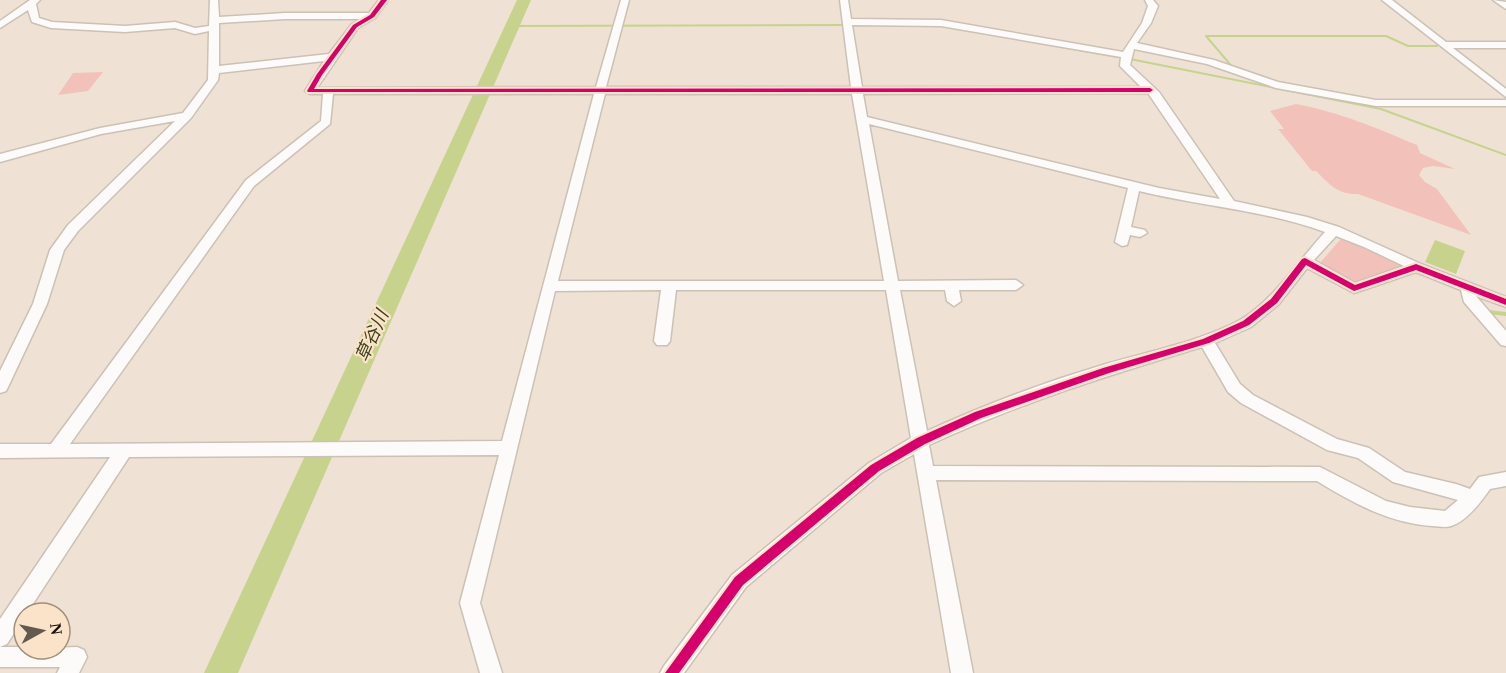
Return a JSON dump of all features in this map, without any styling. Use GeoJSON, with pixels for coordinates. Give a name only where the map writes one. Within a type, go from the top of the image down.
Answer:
{"type":"FeatureCollection","features":[{"type":"Feature","properties":{"kind":"street"},"geometry":{"type":"LineString","coordinates":[[0,387],[40,304],[57,250],[74,228],[187,116],[213,80],[214,0]]}},
{"type":"Feature","properties":{"kind":"street"},"geometry":{"type":"LineString","coordinates":[[384,0],[372,16],[355,26],[331,57],[310,92],[1150,90]]}},
{"type":"Feature","properties":{"kind":"street"},"geometry":{"type":"LineString","coordinates":[[491,673],[470,603],[625,0]]}},
{"type":"Feature","properties":{"kind":"street"},"geometry":{"type":"LineString","coordinates":[[844,0],[857,90],[962,673]]}},
{"type":"Feature","properties":{"kind":"street"},"geometry":{"type":"LineString","coordinates":[[1149,0],[1153,6],[1144,27],[1128,50],[1125,66],[1150,90],[1172,118],[1230,204]]}},
{"type":"Feature","properties":{"kind":"street"},"geometry":{"type":"LineString","coordinates":[[1386,0],[1506,94]]}},
{"type":"Feature","properties":{"kind":"street"},"geometry":{"type":"LineString","coordinates":[[1497,0],[1506,6]]}},
{"type":"Feature","properties":{"kind":"street"},"geometry":{"type":"LineString","coordinates":[[34,2],[35,20],[51,25],[125,29],[176,25],[195,31],[214,24],[285,16],[372,16]]}},
{"type":"Feature","properties":{"kind":"street"},"geometry":{"type":"LineString","coordinates":[[0,25],[34,2]]}},
{"type":"Feature","properties":{"kind":"street"},"geometry":{"type":"LineString","coordinates":[[846,22],[941,23],[1197,59],[1276,85],[1376,102],[1506,104]]}},
{"type":"Feature","properties":{"kind":"street"},"geometry":{"type":"LineString","coordinates":[[1443,45],[1506,45]]}},
{"type":"Feature","properties":{"kind":"street"},"geometry":{"type":"LineString","coordinates":[[214,70],[331,57]]}},
{"type":"Feature","properties":{"kind":"street"},"geometry":{"type":"LineString","coordinates":[[56,450],[250,183],[326,122],[328,92]]}},
{"type":"Feature","properties":{"kind":"street"},"geometry":{"type":"LineString","coordinates":[[0,158],[100,131],[187,116]]}},
{"type":"Feature","properties":{"kind":"street"},"geometry":{"type":"LineString","coordinates":[[863,118],[1159,192],[1230,204],[1334,230],[1416,267],[1506,302]]}},
{"type":"Feature","properties":{"kind":"street"},"geometry":{"type":"LineString","coordinates":[[1135,186],[1131,194],[1123,236],[1140,233]]}},
{"type":"Feature","properties":{"kind":"street"},"geometry":{"type":"LineString","coordinates":[[671,673],[739,581],[875,468],[921,441],[978,415],[1106,370],[1206,340],[1246,323],[1274,301],[1305,261],[1334,230]]}},
{"type":"Feature","properties":{"kind":"street"},"geometry":{"type":"LineString","coordinates":[[1305,261],[1354,288],[1416,267]]}},
{"type":"Feature","properties":{"kind":"street"},"geometry":{"type":"LineString","coordinates":[[951,285],[954,301]]}},
{"type":"Feature","properties":{"kind":"street"},"geometry":{"type":"LineString","coordinates":[[551,286],[1016,285]]}},
{"type":"Feature","properties":{"kind":"street"},"geometry":{"type":"LineString","coordinates":[[662,340],[669,286]]}},
{"type":"Feature","properties":{"kind":"street"},"geometry":{"type":"LineString","coordinates":[[1468,288],[1469,299],[1506,341]]}},
{"type":"Feature","properties":{"kind":"street"},"geometry":{"type":"LineString","coordinates":[[1206,340],[1234,388],[1247,399],[1333,445],[1363,453],[1399,477],[1456,491],[1473,499]]}},
{"type":"Feature","properties":{"kind":"street"},"geometry":{"type":"LineString","coordinates":[[0,451],[509,448]]}},
{"type":"Feature","properties":{"kind":"street"},"geometry":{"type":"LineString","coordinates":[[0,636],[124,450]]}},
{"type":"Feature","properties":{"kind":"street"},"geometry":{"type":"LineString","coordinates":[[927,473],[1320,474],[1368,502],[1416,518],[1448,519],[1473,499],[1485,482],[1506,479]]}},
{"type":"Feature","properties":{"kind":"street"},"geometry":{"type":"LineString","coordinates":[[0,657],[77,657],[68,673]]}},
{"type":"Feature","properties":{"kind":"shaded area"},"geometry":{"type":"Polygon","coordinates":[[[103,72],[88,91],[58,95],[73,73],[103,72]]]}},
{"type":"Feature","properties":{"kind":"shaded area"},"geometry":{"type":"Polygon","coordinates":[[[1296,104],[1343,116],[1386,132],[1417,145],[1420,153],[1455,169],[1433,166],[1423,168],[1419,175],[1425,182],[1437,189],[1471,235],[1358,194],[1345,193],[1334,188],[1316,171],[1312,171],[1278,129],[1284,129],[1270,111],[1296,104]]]}},
{"type":"Feature","properties":{"kind":"shaded area"},"geometry":{"type":"Polygon","coordinates":[[[1340,240],[1347,240],[1399,262],[1402,268],[1357,283],[1351,282],[1318,265],[1340,240]]]}},
{"type":"Feature","properties":{"kind":"shaded area"},"geometry":{"type":"Polygon","coordinates":[[[1435,240],[1465,251],[1456,274],[1425,262],[1435,240]]]}},
{"type":"Feature","properties":{"kind":"waterway","name":"草谷川"},"geometry":{"type":"LineString","coordinates":[[221,673],[524,0]]}},
{"type":"Feature","properties":{"kind":"waterway"},"geometry":{"type":"LineString","coordinates":[[513,26],[848,25]]}},
{"type":"Feature","properties":{"kind":"waterway"},"geometry":{"type":"LineString","coordinates":[[999,36],[1135,60],[1381,109],[1506,155]]}},
{"type":"Feature","properties":{"kind":"waterway"},"geometry":{"type":"LineString","coordinates":[[1234,69],[1206,36],[1386,36],[1408,46],[1437,46]]}},
{"type":"Feature","properties":{"kind":"waterway"},"geometry":{"type":"LineString","coordinates":[[1488,312],[1506,314]]}},
{"type":"Feature","properties":{"kind":"cycle path"},"geometry":{"type":"LineString","coordinates":[[384,0],[372,16],[355,26],[310,91],[1150,90]]}},
{"type":"Feature","properties":{"kind":"cycle path"},"geometry":{"type":"LineString","coordinates":[[671,673],[739,581],[875,468],[921,441],[978,415],[1106,370],[1206,341],[1246,323],[1274,301],[1305,261],[1354,288],[1416,267],[1506,302]]}}]}
